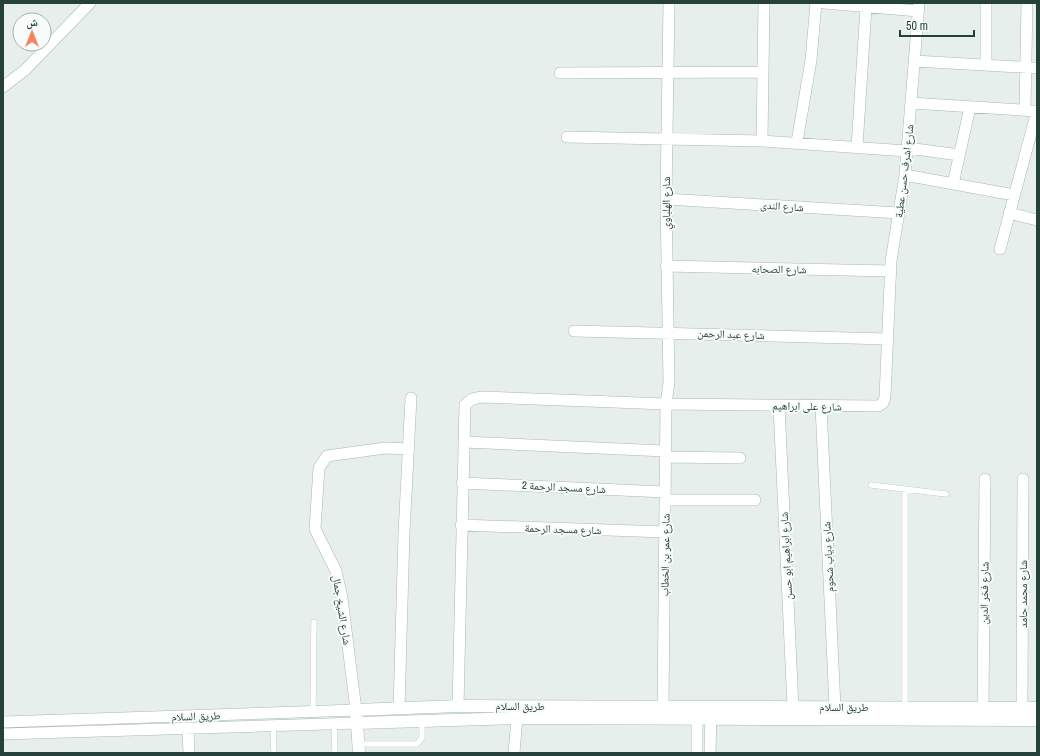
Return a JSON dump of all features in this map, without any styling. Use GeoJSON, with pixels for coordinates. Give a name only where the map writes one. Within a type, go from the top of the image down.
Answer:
{"type":"FeatureCollection","features":[{"type":"Feature","properties":{"kind":"main road","name":"طريق السلام"},"geometry":{"type":"LineString","coordinates":[[356,710],[458,706],[663,707],[697,713]]}},
{"type":"Feature","properties":{"kind":"main road","name":"طريق السلام"},"geometry":{"type":"LineString","coordinates":[[710,713],[793,707],[1037,708]]}},
{"type":"Feature","properties":{"kind":"main road"},"geometry":{"type":"LineString","coordinates":[[356,710],[358,723],[358,748]]}},
{"type":"Feature","properties":{"kind":"main road","name":"طريق السلام"},"geometry":{"type":"LineString","coordinates":[[358,723],[697,713],[1037,720]]}},
{"type":"Feature","properties":{"kind":"street"},"geometry":{"type":"LineString","coordinates":[[3,87],[25,70],[90,3]]}},
{"type":"Feature","properties":{"kind":"street","name":"شارع الهلباوي"},"geometry":{"type":"LineString","coordinates":[[666,404],[670,382],[666,266],[666,138],[669,3]]}},
{"type":"Feature","properties":{"kind":"street"},"geometry":{"type":"LineString","coordinates":[[762,141],[764,3]]}},
{"type":"Feature","properties":{"kind":"street"},"geometry":{"type":"LineString","coordinates":[[797,142],[811,60],[816,3]]}},
{"type":"Feature","properties":{"kind":"street"},"geometry":{"type":"LineString","coordinates":[[824,3],[866,7],[919,7]]}},
{"type":"Feature","properties":{"kind":"street"},"geometry":{"type":"LineString","coordinates":[[986,3],[986,66]]}},
{"type":"Feature","properties":{"kind":"street"},"geometry":{"type":"LineString","coordinates":[[1025,110],[1031,68],[1027,3]]}},
{"type":"Feature","properties":{"kind":"street"},"geometry":{"type":"LineString","coordinates":[[857,147],[866,7]]}},
{"type":"Feature","properties":{"kind":"street","name":"شارع اشرف حسن عطية"},"geometry":{"type":"LineString","coordinates":[[888,339],[891,271],[908,150],[919,7]]}},
{"type":"Feature","properties":{"kind":"street"},"geometry":{"type":"LineString","coordinates":[[914,61],[1031,68]]}},
{"type":"Feature","properties":{"kind":"street"},"geometry":{"type":"LineString","coordinates":[[560,73],[763,72]]}},
{"type":"Feature","properties":{"kind":"street"},"geometry":{"type":"LineString","coordinates":[[911,103],[1037,111],[1000,249]]}},
{"type":"Feature","properties":{"kind":"street"},"geometry":{"type":"LineString","coordinates":[[953,184],[970,107]]}},
{"type":"Feature","properties":{"kind":"street"},"geometry":{"type":"LineString","coordinates":[[567,138],[666,138],[797,142],[960,155]]}},
{"type":"Feature","properties":{"kind":"street"},"geometry":{"type":"LineString","coordinates":[[905,175],[1014,195]]}},
{"type":"Feature","properties":{"kind":"street","name":"شارع الندى"},"geometry":{"type":"LineString","coordinates":[[666,199],[899,214]]}},
{"type":"Feature","properties":{"kind":"street"},"geometry":{"type":"LineString","coordinates":[[1010,213],[1037,220]]}},
{"type":"Feature","properties":{"kind":"street","name":"شارع الصحابه"},"geometry":{"type":"LineString","coordinates":[[666,266],[891,271]]}},
{"type":"Feature","properties":{"kind":"street","name":"شارع عبد الرحمن"},"geometry":{"type":"LineString","coordinates":[[574,331],[668,332],[888,339]]}},
{"type":"Feature","properties":{"kind":"street","name":"شارع على ابراهيم"},"geometry":{"type":"LineString","coordinates":[[458,706],[461,525],[465,405],[472,399],[517,398],[666,404],[878,406],[883,403],[886,397],[888,339]]}},
{"type":"Feature","properties":{"kind":"street"},"geometry":{"type":"LineString","coordinates":[[399,708],[404,533],[411,398]]}},
{"type":"Feature","properties":{"kind":"street","name":"شارع عمر بن الخطاب"},"geometry":{"type":"LineString","coordinates":[[663,707],[666,404]]}},
{"type":"Feature","properties":{"kind":"street","name":"شارع ابراهيم ابو حسن"},"geometry":{"type":"LineString","coordinates":[[779,406],[793,707]]}},
{"type":"Feature","properties":{"kind":"street","name":"شارع دياب شحوم"},"geometry":{"type":"LineString","coordinates":[[821,406],[835,707]]}},
{"type":"Feature","properties":{"kind":"street"},"geometry":{"type":"LineString","coordinates":[[464,442],[740,458]]}},
{"type":"Feature","properties":{"kind":"street","name":"شارع الشيخ جمال"},"geometry":{"type":"LineString","coordinates":[[356,710],[342,598],[336,571],[315,529],[319,468],[327,456],[385,448],[409,449]]}},
{"type":"Feature","properties":{"kind":"street","name":"شارع فخر الدين"},"geometry":{"type":"LineString","coordinates":[[983,708],[985,479]]}},
{"type":"Feature","properties":{"kind":"street","name":"شارع محمد حامد"},"geometry":{"type":"LineString","coordinates":[[1022,708],[1023,479]]}},
{"type":"Feature","properties":{"kind":"street","name":"شارع مسجد الرحمة 2"},"geometry":{"type":"LineString","coordinates":[[462,483],[665,496],[755,500]]}},
{"type":"Feature","properties":{"kind":"street","name":"شارع مسجد الرحمة"},"geometry":{"type":"LineString","coordinates":[[461,525],[665,532]]}},
{"type":"Feature","properties":{"kind":"street","name":"طريق السلام"},"geometry":{"type":"LineString","coordinates":[[3,722],[356,710]]}},
{"type":"Feature","properties":{"kind":"street"},"geometry":{"type":"LineString","coordinates":[[697,713],[697,753]]}},
{"type":"Feature","properties":{"kind":"street"},"geometry":{"type":"LineString","coordinates":[[710,713],[710,753]]}},
{"type":"Feature","properties":{"kind":"street"},"geometry":{"type":"LineString","coordinates":[[514,753],[517,718]]}},
{"type":"Feature","properties":{"kind":"street","name":"طريق السلام"},"geometry":{"type":"LineString","coordinates":[[3,734],[358,723]]}},
{"type":"Feature","properties":{"kind":"street"},"geometry":{"type":"LineString","coordinates":[[188,729],[189,753]]}},
{"type":"Feature","properties":{"kind":"lane"},"geometry":{"type":"LineString","coordinates":[[871,485],[946,494]]}},
{"type":"Feature","properties":{"kind":"lane"},"geometry":{"type":"LineString","coordinates":[[904,489],[905,707]]}},
{"type":"Feature","properties":{"kind":"lane"},"geometry":{"type":"LineString","coordinates":[[313,712],[314,622]]}},
{"type":"Feature","properties":{"kind":"lane"},"geometry":{"type":"LineString","coordinates":[[358,748],[417,744],[422,738],[422,721]]}},
{"type":"Feature","properties":{"kind":"lane"},"geometry":{"type":"LineString","coordinates":[[334,724],[335,753]]}},
{"type":"Feature","properties":{"kind":"lane"},"geometry":{"type":"LineString","coordinates":[[273,726],[274,753]]}}]}
